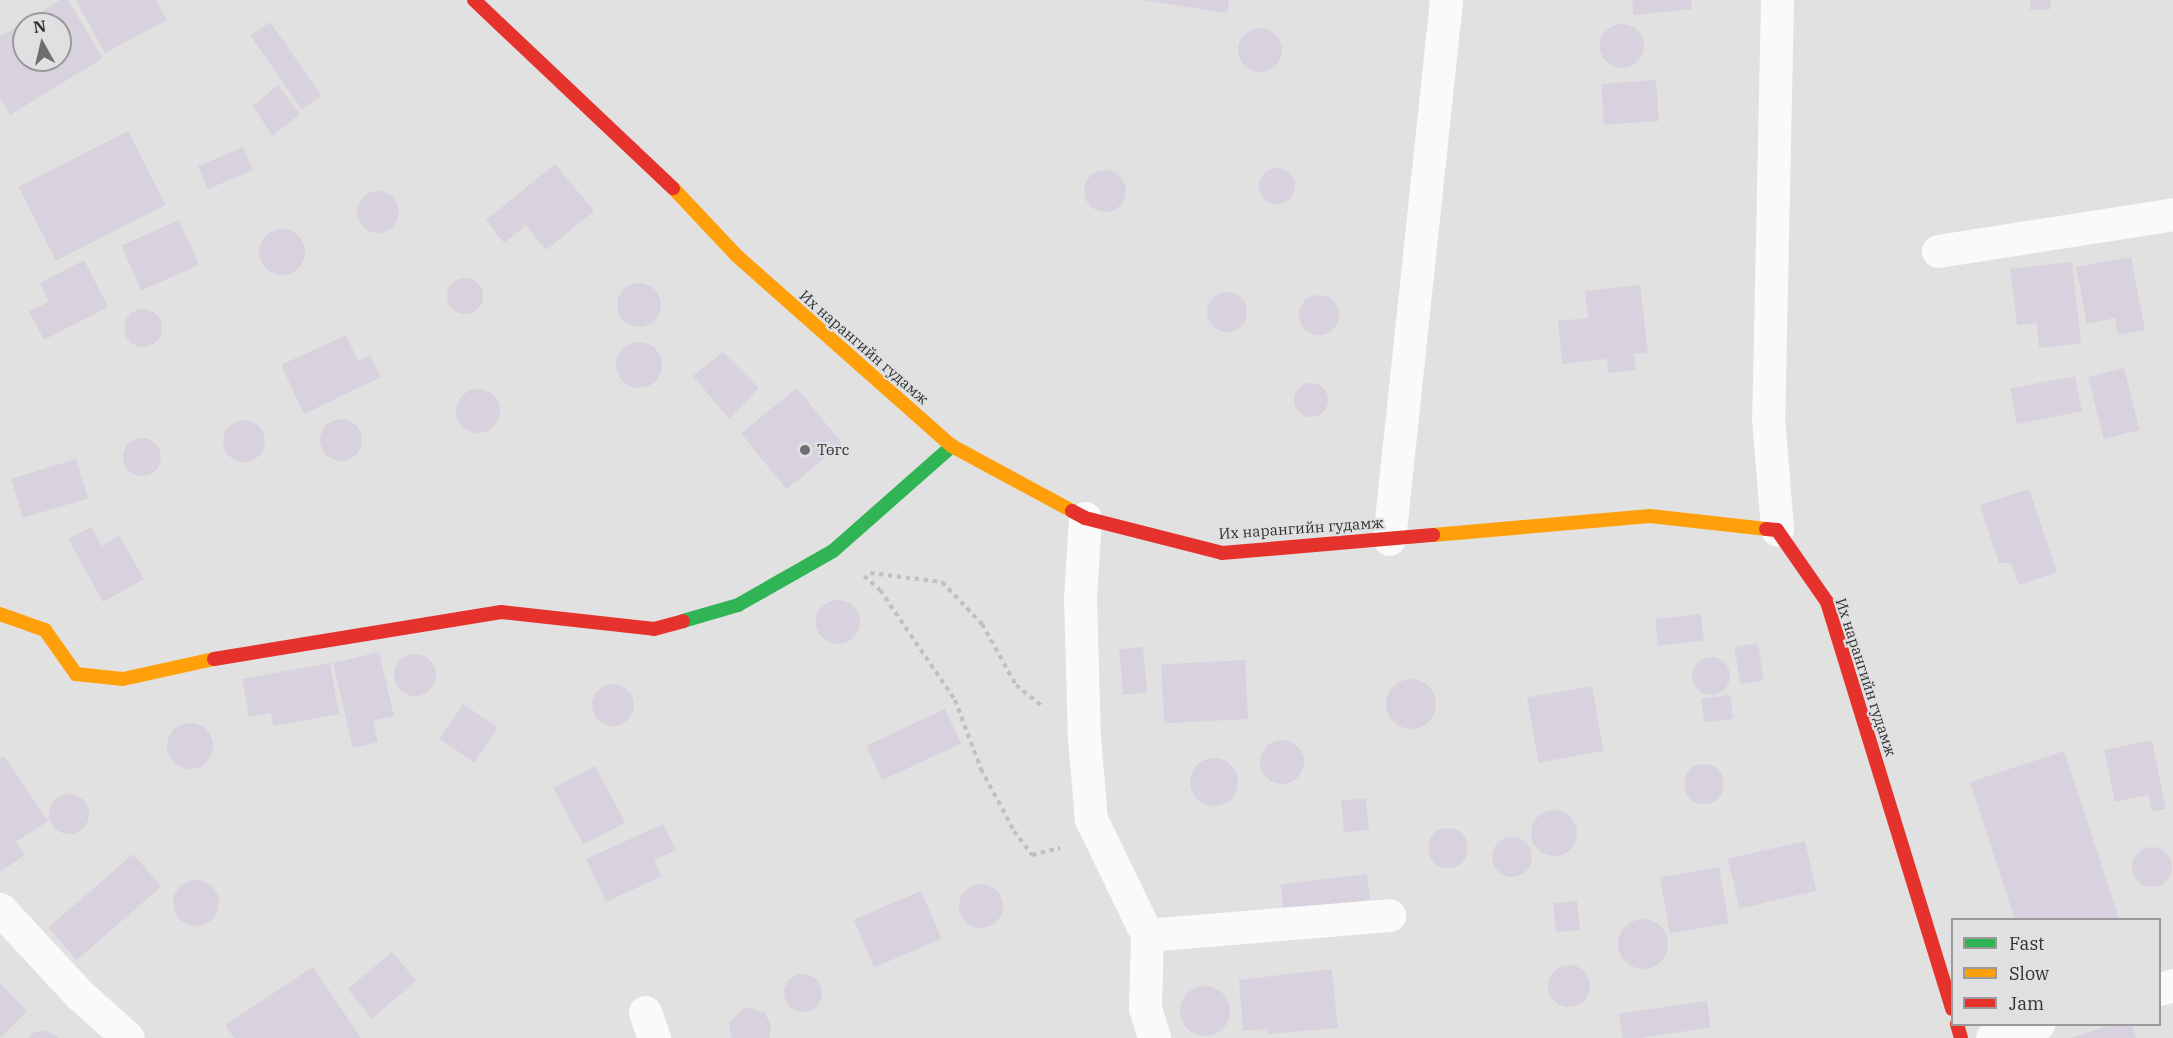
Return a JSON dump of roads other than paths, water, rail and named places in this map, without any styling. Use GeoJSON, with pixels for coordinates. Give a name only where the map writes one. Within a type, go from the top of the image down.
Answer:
{"type":"FeatureCollection","features":[{"type":"Feature","properties":{"kind":"main road","name":"Их нарангийн гудамж"},"geometry":{"type":"LineString","coordinates":[[474,0],[666,181],[737,256],[952,446],[1085,518],[1222,553],[1650,516],[1777,530],[1827,603],[1951,1003]]}},
{"type":"Feature","properties":{"kind":"main road"},"geometry":{"type":"LineString","coordinates":[[0,614],[45,630],[76,674],[123,679],[230,656],[501,612],[654,629],[738,605],[833,551],[952,446]]}},
{"type":"Feature","properties":{"kind":"street"},"geometry":{"type":"LineString","coordinates":[[1389,539],[1446,0]]}},
{"type":"Feature","properties":{"kind":"street"},"geometry":{"type":"LineString","coordinates":[[1777,0],[1768,417],[1777,530]]}},
{"type":"Feature","properties":{"kind":"street"},"geometry":{"type":"LineString","coordinates":[[1938,251],[2173,214]]}},
{"type":"Feature","properties":{"kind":"street"},"geometry":{"type":"LineString","coordinates":[[1085,518],[1080,597],[1084,738],[1091,819],[1147,935],[1145,1008],[1154,1038]]}},
{"type":"Feature","properties":{"kind":"street"},"geometry":{"type":"LineString","coordinates":[[0,909],[80,995],[128,1038]]}},
{"type":"Feature","properties":{"kind":"street"},"geometry":{"type":"LineString","coordinates":[[1147,935],[1389,915]]}},
{"type":"Feature","properties":{"kind":"street"},"geometry":{"type":"LineString","coordinates":[[1992,1038],[2031,1026]]}},
{"type":"Feature","properties":{"kind":"place","name":"Төгс"},"geometry":{"type":"Point","coordinates":[805,450]}}]}
